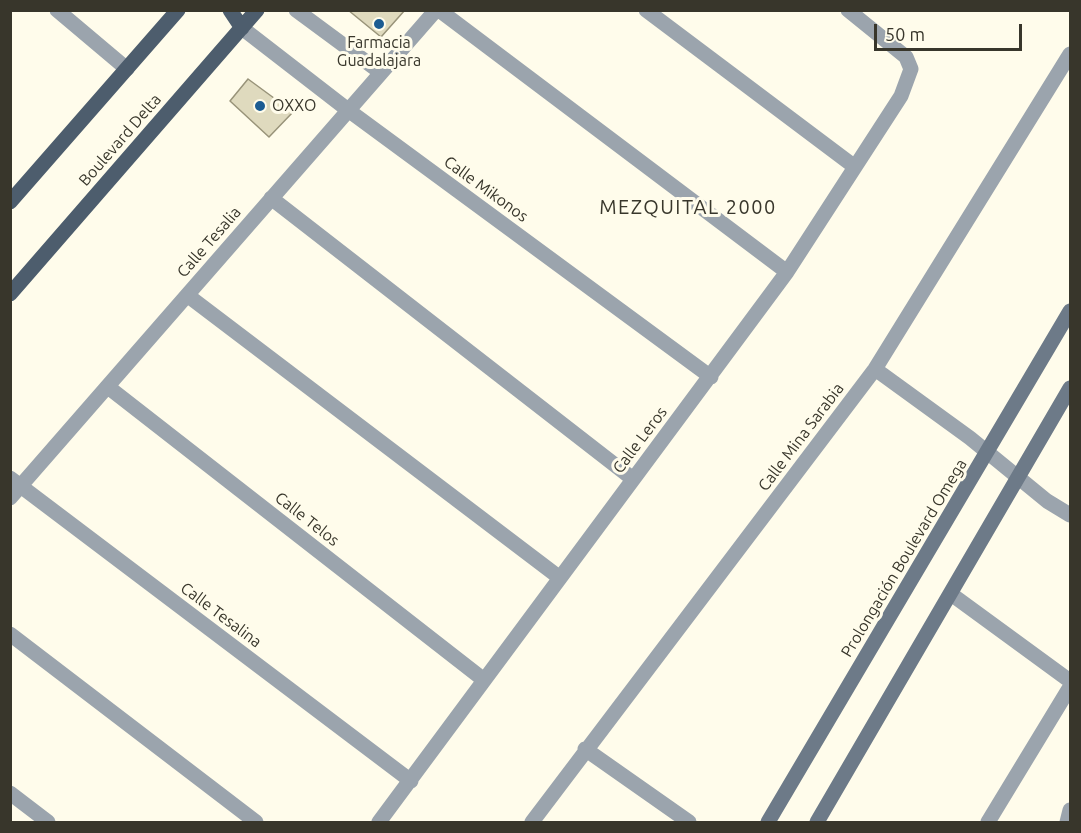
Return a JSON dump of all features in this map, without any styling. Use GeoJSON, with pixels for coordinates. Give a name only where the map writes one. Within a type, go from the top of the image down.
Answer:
{"type":"FeatureCollection","features":[{"type":"Feature","properties":{"kind":"main road"},"geometry":{"type":"LineString","coordinates":[[10,202],[178,10]]}},
{"type":"Feature","properties":{"kind":"main road"},"geometry":{"type":"LineString","coordinates":[[230,10],[242,28]]}},
{"type":"Feature","properties":{"kind":"main road","name":"Boulevard Delta"},"geometry":{"type":"LineString","coordinates":[[10,294],[257,10]]}},
{"type":"Feature","properties":{"kind":"street"},"geometry":{"type":"LineString","coordinates":[[57,10],[127,69]]}},
{"type":"Feature","properties":{"kind":"street"},"geometry":{"type":"LineString","coordinates":[[296,10],[380,72]]}},
{"type":"Feature","properties":{"kind":"street"},"geometry":{"type":"LineString","coordinates":[[437,10],[787,273]]}},
{"type":"Feature","properties":{"kind":"street","name":"Calle Tesalia"},"geometry":{"type":"LineString","coordinates":[[14,487],[108,387],[380,72],[437,10]]}},
{"type":"Feature","properties":{"kind":"street"},"geometry":{"type":"LineString","coordinates":[[646,10],[855,166]]}},
{"type":"Feature","properties":{"kind":"street","name":"Calle Leros"},"geometry":{"type":"LineString","coordinates":[[379,822],[787,273],[901,96],[911,69],[902,51],[848,10]]}},
{"type":"Feature","properties":{"kind":"street","name":"Calle Mikonos"},"geometry":{"type":"LineString","coordinates":[[242,28],[348,110],[711,377]]}},
{"type":"Feature","properties":{"kind":"street","name":"Calle Mina Sarabia"},"geometry":{"type":"LineString","coordinates":[[532,822],[585,749],[875,369],[1071,54]]}},
{"type":"Feature","properties":{"kind":"street"},"geometry":{"type":"LineString","coordinates":[[271,198],[633,479]]}},
{"type":"Feature","properties":{"kind":"street"},"geometry":{"type":"LineString","coordinates":[[187,295],[560,578]]}},
{"type":"Feature","properties":{"kind":"street","name":"Prolongación Boulevard Omega"},"geometry":{"type":"LineString","coordinates":[[768,822],[1071,311]]}},
{"type":"Feature","properties":{"kind":"street"},"geometry":{"type":"LineString","coordinates":[[875,369],[970,438],[1047,501],[1071,515]]}},
{"type":"Feature","properties":{"kind":"street","name":"Calle Telos"},"geometry":{"type":"LineString","coordinates":[[108,387],[484,680]]}},
{"type":"Feature","properties":{"kind":"street"},"geometry":{"type":"LineString","coordinates":[[817,822],[1071,388]]}},
{"type":"Feature","properties":{"kind":"street","name":"Calle Tesalina"},"geometry":{"type":"LineString","coordinates":[[14,487],[411,781]]}},
{"type":"Feature","properties":{"kind":"street"},"geometry":{"type":"LineString","coordinates":[[951,594],[1071,681]]}},
{"type":"Feature","properties":{"kind":"street"},"geometry":{"type":"LineString","coordinates":[[10,634],[256,822]]}},
{"type":"Feature","properties":{"kind":"street"},"geometry":{"type":"LineString","coordinates":[[988,822],[1071,687]]}},
{"type":"Feature","properties":{"kind":"street"},"geometry":{"type":"LineString","coordinates":[[585,749],[689,822]]}},
{"type":"Feature","properties":{"kind":"street"},"geometry":{"type":"LineString","coordinates":[[10,793],[48,822]]}},
{"type":"Feature","properties":{"kind":"street"},"geometry":{"type":"LineString","coordinates":[[1067,822],[1071,810]]}},
{"type":"Feature","properties":{"kind":"building","name":"Farmacia Guadalajara"},"geometry":{"type":"Polygon","coordinates":[[[348,10],[405,10],[381,37],[348,10]]]}},
{"type":"Feature","properties":{"kind":"building","name":"OXXO"},"geometry":{"type":"Polygon","coordinates":[[[248,79],[293,112],[269,137],[230,101],[248,79]]]}},
{"type":"Feature","properties":{"kind":"place","name":"Farmacia Guadalajara"},"geometry":{"type":"Point","coordinates":[379,24]}},
{"type":"Feature","properties":{"kind":"place","name":"OXXO"},"geometry":{"type":"Point","coordinates":[260,106]}},
{"type":"Feature","properties":{"kind":"district","name":"MEZQUITAL 2000"},"geometry":{"type":"Point","coordinates":[688,207]}}]}
